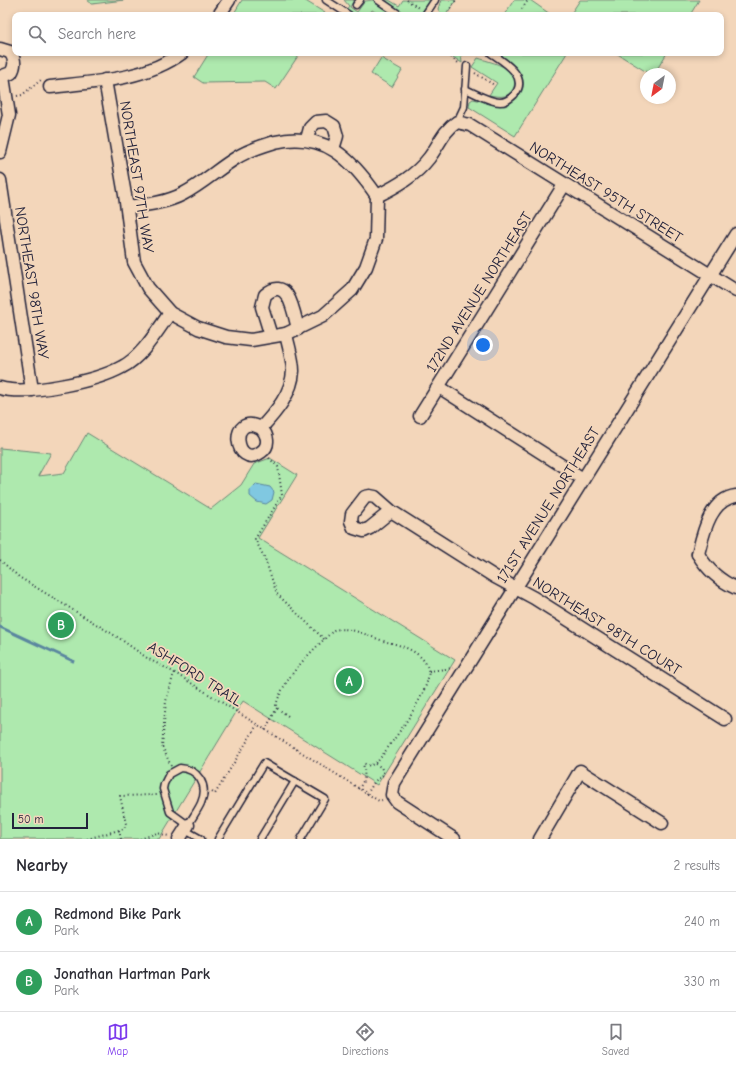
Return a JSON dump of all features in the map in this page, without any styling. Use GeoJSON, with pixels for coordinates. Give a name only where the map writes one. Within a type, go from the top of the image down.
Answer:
{"type":"FeatureCollection","features":[{"type":"Feature","properties":{"kind":"street"},"geometry":{"type":"LineString","coordinates":[[221,12],[229,0]]}},
{"type":"Feature","properties":{"kind":"street"},"geometry":{"type":"LineString","coordinates":[[0,49],[10,52],[14,60],[14,69],[8,75],[2,77],[9,115],[0,152]]}},
{"type":"Feature","properties":{"kind":"street"},"geometry":{"type":"LineString","coordinates":[[46,83],[105,80],[156,68],[177,56]]}},
{"type":"Feature","properties":{"kind":"street","name":"NORTHEAST 97TH WAY"},"geometry":{"type":"LineString","coordinates":[[105,80],[127,207],[134,262],[148,288],[170,313],[198,328],[226,337],[251,340],[286,334],[323,316],[333,308],[359,280],[372,253],[376,239],[377,196]]}},
{"type":"Feature","properties":{"kind":"street"},"geometry":{"type":"LineString","coordinates":[[307,139],[310,128],[316,122],[326,121],[334,126],[337,136],[333,149]]}},
{"type":"Feature","properties":{"kind":"street"},"geometry":{"type":"LineString","coordinates":[[127,207],[162,201],[182,194],[236,157],[261,146],[286,140],[307,139],[320,142],[333,149],[354,166],[377,196],[395,187],[417,170],[429,157],[448,128],[458,122]]}},
{"type":"Feature","properties":{"kind":"street","name":"NORTHEAST 95TH STREET"},"geometry":{"type":"LineString","coordinates":[[458,122],[470,125],[736,291]]}},
{"type":"Feature","properties":{"kind":"street","name":"NORTHEAST 98TH WAY"},"geometry":{"type":"LineString","coordinates":[[0,180],[32,390]]}},
{"type":"Feature","properties":{"kind":"street","name":"172ND AVENUE NORTHEAST"},"geometry":{"type":"LineString","coordinates":[[420,416],[564,184]]}},
{"type":"Feature","properties":{"kind":"street","name":"171ST AVENUE NORTHEAST"},"geometry":{"type":"LineString","coordinates":[[387,798],[395,781],[736,234]]}},
{"type":"Feature","properties":{"kind":"street"},"geometry":{"type":"LineString","coordinates":[[271,336],[262,302],[265,295],[272,290],[284,291],[290,297],[298,329]]}},
{"type":"Feature","properties":{"kind":"street"},"geometry":{"type":"LineString","coordinates":[[0,388],[32,390],[90,379],[123,367],[147,345],[170,313]]}},
{"type":"Feature","properties":{"kind":"street"},"geometry":{"type":"LineString","coordinates":[[262,428],[284,400],[291,384],[293,370],[286,334]]}},
{"type":"Feature","properties":{"kind":"street"},"geometry":{"type":"LineString","coordinates":[[439,387],[583,479]]}},
{"type":"Feature","properties":{"kind":"street"},"geometry":{"type":"LineString","coordinates":[[253,425],[262,428],[268,440],[263,451],[257,455],[248,455],[240,449],[237,440],[240,431],[253,425]]}},
{"type":"Feature","properties":{"kind":"street"},"geometry":{"type":"LineString","coordinates":[[736,496],[720,502],[713,512],[693,555],[716,576],[736,588]]}},
{"type":"Feature","properties":{"kind":"street","name":"NORTHEAST 98TH COURT"},"geometry":{"type":"LineString","coordinates":[[391,511],[515,589],[534,598],[725,718]]}},
{"type":"Feature","properties":{"kind":"street"},"geometry":{"type":"LineString","coordinates":[[540,839],[580,772],[662,823]]}},
{"type":"Feature","properties":{"kind":"street"},"geometry":{"type":"LineString","coordinates":[[387,798],[397,802],[454,839]]}},
{"type":"Feature","properties":{"kind":"lane"},"geometry":{"type":"LineString","coordinates":[[326,0],[344,12]]}},
{"type":"Feature","properties":{"kind":"lane"},"geometry":{"type":"LineString","coordinates":[[378,0],[396,12]]}},
{"type":"Feature","properties":{"kind":"lane"},"geometry":{"type":"LineString","coordinates":[[429,12],[435,0]]}},
{"type":"Feature","properties":{"kind":"lane"},"geometry":{"type":"LineString","coordinates":[[465,89],[499,102],[507,100],[517,92],[519,81],[515,71],[508,64],[496,56]]}},
{"type":"Feature","properties":{"kind":"lane"},"geometry":{"type":"LineString","coordinates":[[458,122],[464,107],[467,66]]}},
{"type":"Feature","properties":{"kind":"lane"},"geometry":{"type":"LineString","coordinates":[[218,839],[264,762],[325,799],[301,839]]}},
{"type":"Feature","properties":{"kind":"lane"},"geometry":{"type":"LineString","coordinates":[[184,831],[202,802],[204,787],[199,776],[194,772],[180,768],[174,770],[166,778],[164,784],[165,795],[170,812],[184,831],[200,839]]}},
{"type":"Feature","properties":{"kind":"lane"},"geometry":{"type":"LineString","coordinates":[[260,839],[295,781]]}},
{"type":"Feature","properties":{"kind":"path"},"geometry":{"type":"LineString","coordinates":[[409,0],[425,12]]}},
{"type":"Feature","properties":{"kind":"path"},"geometry":{"type":"LineString","coordinates":[[448,12],[456,0]]}},
{"type":"Feature","properties":{"kind":"path"},"geometry":{"type":"LineString","coordinates":[[522,9],[528,0]]}},
{"type":"Feature","properties":{"kind":"path"},"geometry":{"type":"LineString","coordinates":[[448,56],[460,64]]}},
{"type":"Feature","properties":{"kind":"path"},"geometry":{"type":"LineString","coordinates":[[472,71],[494,85]]}},
{"type":"Feature","properties":{"kind":"path"},"geometry":{"type":"LineString","coordinates":[[17,96],[46,83]]}},
{"type":"Feature","properties":{"kind":"path"},"geometry":{"type":"LineString","coordinates":[[263,451],[278,467],[282,495],[255,539],[265,558],[277,594],[324,639]]}},
{"type":"Feature","properties":{"kind":"path","name":"ASHFORD TRAIL"},"geometry":{"type":"LineString","coordinates":[[0,560],[19,577],[119,638],[147,658],[174,673],[358,789],[379,801],[387,798]]}},
{"type":"Feature","properties":{"kind":"path"},"geometry":{"type":"LineString","coordinates":[[264,730],[277,708],[277,701],[296,670],[334,630],[350,629],[410,650],[426,663],[429,671],[424,691],[393,740],[374,764],[370,766],[363,763],[365,774],[364,783],[358,789]]}},
{"type":"Feature","properties":{"kind":"path"},"geometry":{"type":"LineString","coordinates":[[429,671],[454,668]]}},
{"type":"Feature","properties":{"kind":"path"},"geometry":{"type":"LineString","coordinates":[[174,673],[166,702],[162,746],[174,770]]}},
{"type":"Feature","properties":{"kind":"path"},"geometry":{"type":"LineString","coordinates":[[277,708],[288,716]]}},
{"type":"Feature","properties":{"kind":"path"},"geometry":{"type":"LineString","coordinates":[[215,794],[257,725]]}},
{"type":"Feature","properties":{"kind":"path"},"geometry":{"type":"LineString","coordinates":[[367,794],[375,781],[384,774],[381,767],[374,764]]}},
{"type":"Feature","properties":{"kind":"path"},"geometry":{"type":"LineString","coordinates":[[87,839],[124,829],[126,824],[120,796],[165,795]]}},
{"type":"Feature","properties":{"kind":"path"},"geometry":{"type":"LineString","coordinates":[[119,830],[121,839]]}},
{"type":"Feature","properties":{"kind":"path"},"geometry":{"type":"LineString","coordinates":[[140,839],[157,833],[173,839]]}},
{"type":"Feature","properties":{"kind":"green space"},"geometry":{"type":"Polygon","coordinates":[[[87,0],[124,0],[92,4],[87,0]]]}},
{"type":"Feature","properties":{"kind":"green space"},"geometry":{"type":"Polygon","coordinates":[[[242,0],[304,0],[323,12],[235,12],[242,0]]]}},
{"type":"Feature","properties":{"kind":"green space"},"geometry":{"type":"Polygon","coordinates":[[[344,0],[354,0],[350,7],[357,12],[349,12],[346,10],[349,6],[344,0]]]}},
{"type":"Feature","properties":{"kind":"green space"},"geometry":{"type":"Polygon","coordinates":[[[373,0],[391,12],[375,12],[372,10],[371,12],[357,12],[365,1],[373,0]]]}},
{"type":"Feature","properties":{"kind":"green space"},"geometry":{"type":"Polygon","coordinates":[[[381,0],[389,0],[399,6],[403,0],[430,0],[422,12],[399,12],[381,0]]]}},
{"type":"Feature","properties":{"kind":"green space"},"geometry":{"type":"Polygon","coordinates":[[[441,0],[456,0],[448,12],[440,12],[438,9],[441,0]]]}},
{"type":"Feature","properties":{"kind":"green space"},"geometry":{"type":"Polygon","coordinates":[[[514,0],[530,0],[547,12],[506,12],[514,0]]]}},
{"type":"Feature","properties":{"kind":"green space"},"geometry":{"type":"Polygon","coordinates":[[[580,0],[699,0],[692,12],[572,12],[580,0]]]}},
{"type":"Feature","properties":{"kind":"green space"},"geometry":{"type":"Polygon","coordinates":[[[207,56],[298,56],[276,89],[265,82],[203,83],[194,77],[207,56]]]}},
{"type":"Feature","properties":{"kind":"green space"},"geometry":{"type":"Polygon","coordinates":[[[452,56],[461,56],[462,63],[452,56]]]}},
{"type":"Feature","properties":{"kind":"green space"},"geometry":{"type":"Polygon","coordinates":[[[502,56],[565,56],[515,136],[469,107],[470,101],[473,99],[505,106],[515,99],[521,92],[523,85],[522,78],[519,72],[502,56]]]}},
{"type":"Feature","properties":{"kind":"green space"},"geometry":{"type":"Polygon","coordinates":[[[621,56],[665,56],[658,68],[640,68],[621,56]]]}},
{"type":"Feature","properties":{"kind":"green space"},"geometry":{"type":"Polygon","coordinates":[[[381,58],[402,70],[392,87],[371,74],[381,58]]]}},
{"type":"Feature","properties":{"kind":"green space"},"geometry":{"type":"Polygon","coordinates":[[[478,58],[502,66],[512,74],[515,81],[512,91],[509,94],[505,96],[489,95],[497,83],[472,67],[478,58]]]}},
{"type":"Feature","properties":{"kind":"green space"},"geometry":{"type":"Polygon","coordinates":[[[87,433],[211,509],[241,485],[254,464],[270,458],[297,475],[258,538],[455,660],[377,785],[243,701],[159,839],[0,839],[0,448],[51,453],[38,476],[64,473],[87,433]]]}},
{"type":"Feature","properties":{"kind":"water"},"geometry":{"type":"Polygon","coordinates":[[[256,484],[270,487],[274,492],[272,500],[266,504],[257,502],[250,496],[250,490],[256,484]]]}},
{"type":"Feature","properties":{"kind":"waterway"},"geometry":{"type":"LineString","coordinates":[[0,627],[73,661]]}},
{"type":"Feature","properties":{"kind":"place","name":"Jonathan Hartman Park"},"geometry":{"type":"Point","coordinates":[61,625]}},
{"type":"Feature","properties":{"kind":"place","name":"Redmond Bike Park"},"geometry":{"type":"Point","coordinates":[349,681]}}]}
